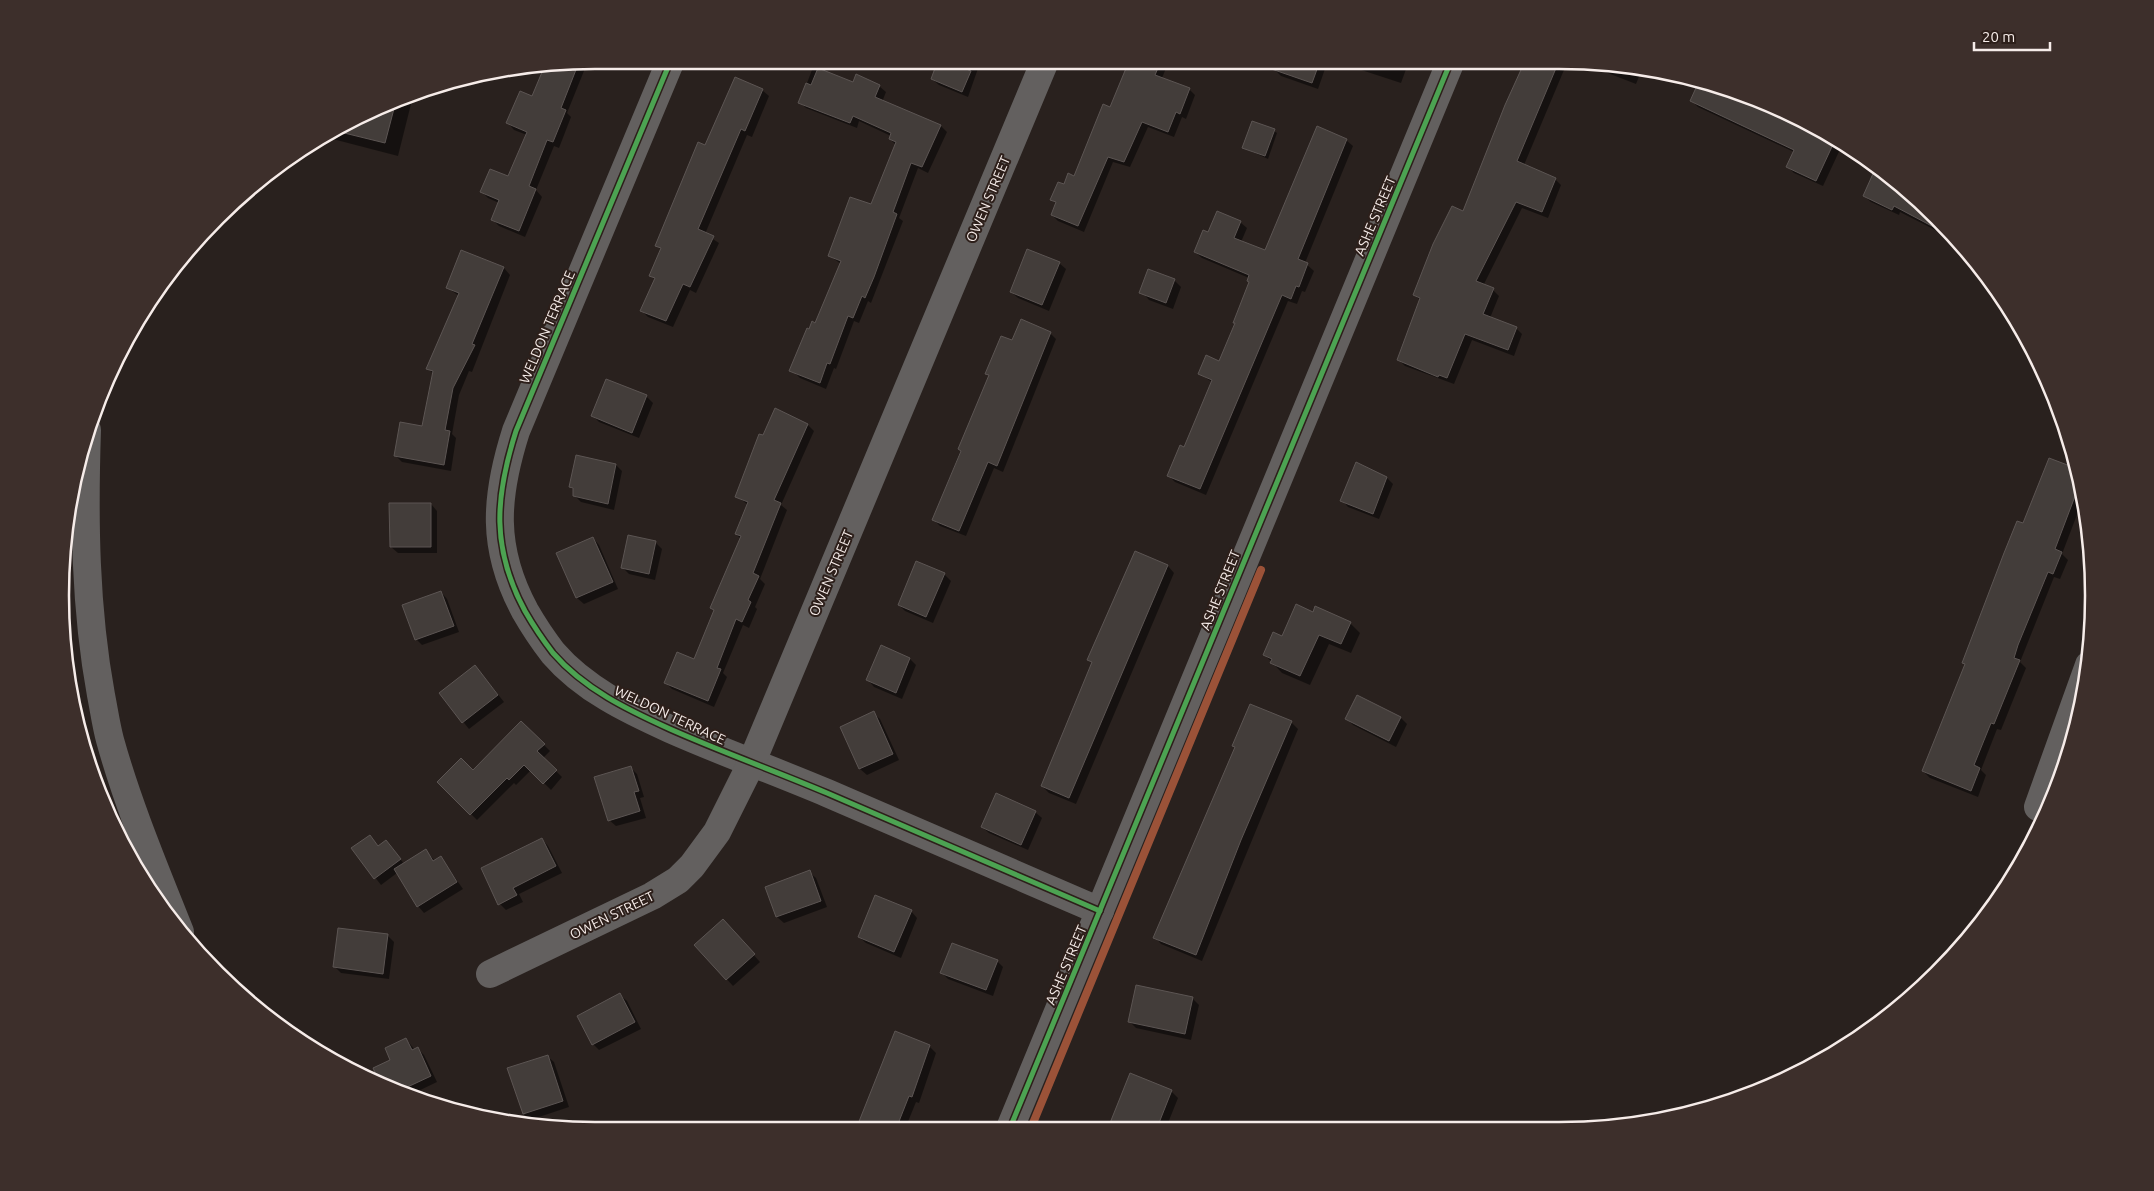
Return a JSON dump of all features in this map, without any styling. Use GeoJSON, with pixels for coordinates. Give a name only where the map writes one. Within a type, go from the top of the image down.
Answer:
{"type":"FeatureCollection","features":[{"type":"Feature","properties":{"kind":"street","name":"WELDON TERRACE"},"geometry":{"type":"LineString","coordinates":[[667,69],[516,431],[504,468],[498,508],[500,542],[507,570],[532,623],[554,654],[576,674],[604,696],[632,712],[751,764],[826,792],[1100,911]]}},
{"type":"Feature","properties":{"kind":"street","name":"OWEN STREET"},"geometry":{"type":"LineString","coordinates":[[490,974],[652,896],[678,880],[692,866],[717,832],[751,764],[1041,69]]}},
{"type":"Feature","properties":{"kind":"street","name":"ASHE STREET"},"geometry":{"type":"LineString","coordinates":[[1012,1122],[1449,69]]}},
{"type":"Feature","properties":{"kind":"street"},"geometry":{"type":"LineString","coordinates":[[87,459],[87,554],[90,623],[109,738],[129,799],[169,904]]}},
{"type":"Feature","properties":{"kind":"street"},"geometry":{"type":"LineString","coordinates":[[2038,807],[2070,720]]}},
{"type":"Feature","properties":{"kind":"building"},"geometry":{"type":"Polygon","coordinates":[[[818,69],[853,82],[856,74],[880,85],[875,97],[941,125],[922,167],[911,163],[893,212],[897,214],[874,277],[865,298],[862,296],[853,318],[848,316],[830,364],[827,363],[820,383],[789,371],[807,328],[809,329],[812,321],[815,323],[841,261],[828,256],[850,197],[871,204],[896,142],[889,139],[891,133],[853,116],[850,123],[798,103],[806,83],[811,85],[818,69]]]}},
{"type":"Feature","properties":{"kind":"building"},"geometry":{"type":"Polygon","coordinates":[[[935,69],[968,69],[971,71],[962,92],[931,79],[935,69]]]}},
{"type":"Feature","properties":{"kind":"building"},"geometry":{"type":"Polygon","coordinates":[[[1126,69],[1158,69],[1155,75],[1190,88],[1180,114],[1176,112],[1168,132],[1142,122],[1124,162],[1108,157],[1078,226],[1051,215],[1056,202],[1050,200],[1058,182],[1064,184],[1068,173],[1074,176],[1103,104],[1110,107],[1126,69]]]}},
{"type":"Feature","properties":{"kind":"building"},"geometry":{"type":"Polygon","coordinates":[[[1271,69],[1317,69],[1312,83],[1271,69]]]}},
{"type":"Feature","properties":{"kind":"building"},"geometry":{"type":"Polygon","coordinates":[[[1521,69],[1556,69],[1517,161],[1556,178],[1542,212],[1516,202],[1476,281],[1494,288],[1483,314],[1517,327],[1508,350],[1465,334],[1447,378],[1439,375],[1438,377],[1397,360],[1420,298],[1413,295],[1433,244],[1452,206],[1463,211],[1521,69]]]}},
{"type":"Feature","properties":{"kind":"building"},"geometry":{"type":"Polygon","coordinates":[[[576,70],[561,108],[566,110],[553,142],[547,140],[529,186],[536,189],[519,231],[491,220],[499,200],[480,192],[490,169],[508,176],[527,132],[506,123],[520,91],[532,96],[542,72],[576,70]]]}},
{"type":"Feature","properties":{"kind":"building"},"geometry":{"type":"Polygon","coordinates":[[[735,77],[763,89],[745,131],[741,129],[698,229],[714,236],[690,287],[683,284],[666,321],[640,311],[655,278],[649,276],[661,248],[655,246],[698,142],[705,145],[735,77]]]}},
{"type":"Feature","properties":{"kind":"building"},"geometry":{"type":"Polygon","coordinates":[[[1696,87],[1728,97],[1791,123],[1832,146],[1816,181],[1786,167],[1794,150],[1690,101],[1696,87]]]}},
{"type":"Feature","properties":{"kind":"building"},"geometry":{"type":"Polygon","coordinates":[[[394,109],[385,143],[344,133],[394,109]]]}},
{"type":"Feature","properties":{"kind":"building"},"geometry":{"type":"Polygon","coordinates":[[[1252,121],[1275,129],[1265,156],[1242,148],[1252,121]]]}},
{"type":"Feature","properties":{"kind":"building"},"geometry":{"type":"Polygon","coordinates":[[[1317,126],[1347,139],[1298,259],[1308,263],[1299,287],[1296,286],[1291,299],[1282,295],[1200,489],[1167,476],[1180,445],[1184,447],[1212,380],[1198,374],[1206,355],[1219,361],[1235,323],[1233,323],[1249,282],[1247,281],[1249,275],[1194,252],[1203,230],[1208,232],[1217,211],[1241,221],[1234,238],[1265,250],[1317,126]]]}},
{"type":"Feature","properties":{"kind":"building"},"geometry":{"type":"Polygon","coordinates":[[[1873,174],[1906,199],[1936,228],[1894,206],[1892,210],[1863,196],[1873,174]]]}},
{"type":"Feature","properties":{"kind":"building"},"geometry":{"type":"Polygon","coordinates":[[[1027,249],[1060,262],[1042,305],[1010,292],[1027,249]]]}},
{"type":"Feature","properties":{"kind":"building"},"geometry":{"type":"Polygon","coordinates":[[[461,250],[504,267],[472,344],[475,345],[453,388],[445,430],[450,431],[444,465],[394,456],[400,422],[422,426],[433,371],[426,369],[459,293],[446,288],[461,250]]]}},
{"type":"Feature","properties":{"kind":"building"},"geometry":{"type":"Polygon","coordinates":[[[1148,269],[1175,279],[1166,303],[1139,293],[1148,269]]]}},
{"type":"Feature","properties":{"kind":"building"},"geometry":{"type":"Polygon","coordinates":[[[1021,319],[1051,332],[997,466],[988,462],[959,531],[932,520],[961,451],[958,449],[989,375],[985,374],[1001,336],[1012,340],[1021,319]]]}},
{"type":"Feature","properties":{"kind":"building"},"geometry":{"type":"Polygon","coordinates":[[[606,379],[647,395],[632,433],[591,416],[606,379]]]}},
{"type":"Feature","properties":{"kind":"building"},"geometry":{"type":"Polygon","coordinates":[[[775,408],[808,424],[774,500],[781,503],[753,573],[759,576],[748,600],[751,602],[742,622],[736,619],[717,668],[721,669],[708,701],[664,683],[677,652],[694,659],[714,610],[710,608],[741,536],[735,534],[748,502],[735,497],[759,434],[763,435],[775,408]]]}},
{"type":"Feature","properties":{"kind":"building"},"geometry":{"type":"Polygon","coordinates":[[[576,455],[616,464],[608,504],[573,496],[573,488],[569,487],[576,455]]]}},
{"type":"Feature","properties":{"kind":"building"},"geometry":{"type":"Polygon","coordinates":[[[2049,458],[2069,465],[2075,495],[2055,549],[2062,552],[2053,574],[2048,572],[2018,645],[2014,658],[2020,660],[1994,724],[1991,723],[1974,765],[1980,768],[1971,791],[1922,771],[1965,664],[1962,663],[2017,521],[2023,523],[2049,458]]]}},
{"type":"Feature","properties":{"kind":"building"},"geometry":{"type":"Polygon","coordinates":[[[1356,462],[1387,477],[1373,514],[1340,501],[1356,462]]]}},
{"type":"Feature","properties":{"kind":"building"},"geometry":{"type":"Polygon","coordinates":[[[389,503],[431,503],[431,547],[390,547],[389,503]]]}},
{"type":"Feature","properties":{"kind":"building"},"geometry":{"type":"Polygon","coordinates":[[[628,535],[656,541],[649,574],[621,568],[628,535]]]}},
{"type":"Feature","properties":{"kind":"building"},"geometry":{"type":"Polygon","coordinates":[[[593,537],[613,582],[576,598],[556,553],[593,537]]]}},
{"type":"Feature","properties":{"kind":"building"},"geometry":{"type":"Polygon","coordinates":[[[1135,551],[1168,565],[1069,798],[1041,786],[1092,662],[1087,660],[1135,551]]]}},
{"type":"Feature","properties":{"kind":"building"},"geometry":{"type":"Polygon","coordinates":[[[916,561],[945,573],[926,617],[898,605],[916,561]]]}},
{"type":"Feature","properties":{"kind":"building"},"geometry":{"type":"Polygon","coordinates":[[[441,591],[454,626],[415,640],[402,605],[441,591]]]}},
{"type":"Feature","properties":{"kind":"building"},"geometry":{"type":"Polygon","coordinates":[[[1296,604],[1313,612],[1315,606],[1351,622],[1341,644],[1319,635],[1300,676],[1270,663],[1272,659],[1263,655],[1273,632],[1282,636],[1296,604]]]}},
{"type":"Feature","properties":{"kind":"building"},"geometry":{"type":"Polygon","coordinates":[[[881,645],[910,658],[896,693],[866,680],[881,645]]]}},
{"type":"Feature","properties":{"kind":"building"},"geometry":{"type":"Polygon","coordinates":[[[475,665],[498,695],[462,723],[439,693],[475,665]]]}},
{"type":"Feature","properties":{"kind":"building"},"geometry":{"type":"Polygon","coordinates":[[[1357,695],[1401,717],[1389,741],[1345,719],[1357,695]]]}},
{"type":"Feature","properties":{"kind":"building"},"geometry":{"type":"Polygon","coordinates":[[[1250,704],[1292,721],[1241,840],[1196,955],[1153,938],[1235,747],[1232,746],[1250,704]]]}},
{"type":"Feature","properties":{"kind":"building"},"geometry":{"type":"Polygon","coordinates":[[[874,711],[893,754],[859,769],[840,727],[874,711]]]}},
{"type":"Feature","properties":{"kind":"building"},"geometry":{"type":"Polygon","coordinates":[[[521,721],[545,744],[537,751],[557,770],[543,784],[524,765],[509,780],[507,778],[470,815],[437,782],[461,758],[473,770],[521,721]]]}},
{"type":"Feature","properties":{"kind":"building"},"geometry":{"type":"Polygon","coordinates":[[[631,766],[639,791],[634,792],[640,811],[608,821],[594,777],[631,766]]]}},
{"type":"Feature","properties":{"kind":"building"},"geometry":{"type":"Polygon","coordinates":[[[996,793],[1036,811],[1021,845],[981,827],[996,793]]]}},
{"type":"Feature","properties":{"kind":"building"},"geometry":{"type":"Polygon","coordinates":[[[370,835],[378,846],[386,840],[401,859],[374,879],[351,848],[370,835]]]}},
{"type":"Feature","properties":{"kind":"building"},"geometry":{"type":"Polygon","coordinates":[[[542,838],[556,866],[513,888],[517,895],[498,905],[481,868],[542,838]]]}},
{"type":"Feature","properties":{"kind":"building"},"geometry":{"type":"Polygon","coordinates":[[[426,849],[433,861],[441,856],[457,882],[417,907],[394,869],[426,849]]]}},
{"type":"Feature","properties":{"kind":"building"},"geometry":{"type":"Polygon","coordinates":[[[810,870],[821,901],[776,917],[765,887],[810,870]]]}},
{"type":"Feature","properties":{"kind":"building"},"geometry":{"type":"Polygon","coordinates":[[[875,895],[912,910],[894,952],[858,937],[875,895]]]}},
{"type":"Feature","properties":{"kind":"building"},"geometry":{"type":"Polygon","coordinates":[[[723,919],[755,954],[726,980],[694,945],[723,919]]]}},
{"type":"Feature","properties":{"kind":"building"},"geometry":{"type":"Polygon","coordinates":[[[338,928],[388,934],[383,974],[333,967],[338,928]]]}},
{"type":"Feature","properties":{"kind":"building"},"geometry":{"type":"Polygon","coordinates":[[[952,943],[998,960],[986,990],[940,973],[952,943]]]}},
{"type":"Feature","properties":{"kind":"building"},"geometry":{"type":"Polygon","coordinates":[[[1136,985],[1193,997],[1185,1034],[1128,1022],[1136,985]]]}},
{"type":"Feature","properties":{"kind":"building"},"geometry":{"type":"Polygon","coordinates":[[[620,993],[635,1022],[592,1045],[577,1016],[620,993]]]}},
{"type":"Feature","properties":{"kind":"building"},"geometry":{"type":"Polygon","coordinates":[[[895,1031],[930,1045],[912,1097],[909,1096],[899,1122],[859,1122],[895,1031]]]}},
{"type":"Feature","properties":{"kind":"building"},"geometry":{"type":"Polygon","coordinates":[[[406,1038],[412,1050],[418,1047],[431,1076],[407,1087],[376,1074],[373,1068],[390,1060],[385,1048],[406,1038]]]}},
{"type":"Feature","properties":{"kind":"building"},"geometry":{"type":"Polygon","coordinates":[[[548,1055],[563,1101],[523,1114],[507,1068],[548,1055]]]}},
{"type":"Feature","properties":{"kind":"building"},"geometry":{"type":"Polygon","coordinates":[[[1130,1073],[1172,1090],[1159,1122],[1110,1122],[1130,1073]]]}},
{"type":"Feature","properties":{"kind":"waterway"},"geometry":{"type":"LineString","coordinates":[[1033,1122],[1261,570]]}},
{"type":"Feature","properties":{"kind":"cycle path"},"geometry":{"type":"LineString","coordinates":[[667,69],[516,431],[509,455],[501,500],[502,544],[506,566],[525,611],[549,648],[565,666],[593,688],[623,706],[654,722],[827,793],[1100,911]]}},
{"type":"Feature","properties":{"kind":"cycle path"},"geometry":{"type":"LineString","coordinates":[[1012,1122],[1448,69]]}}]}
